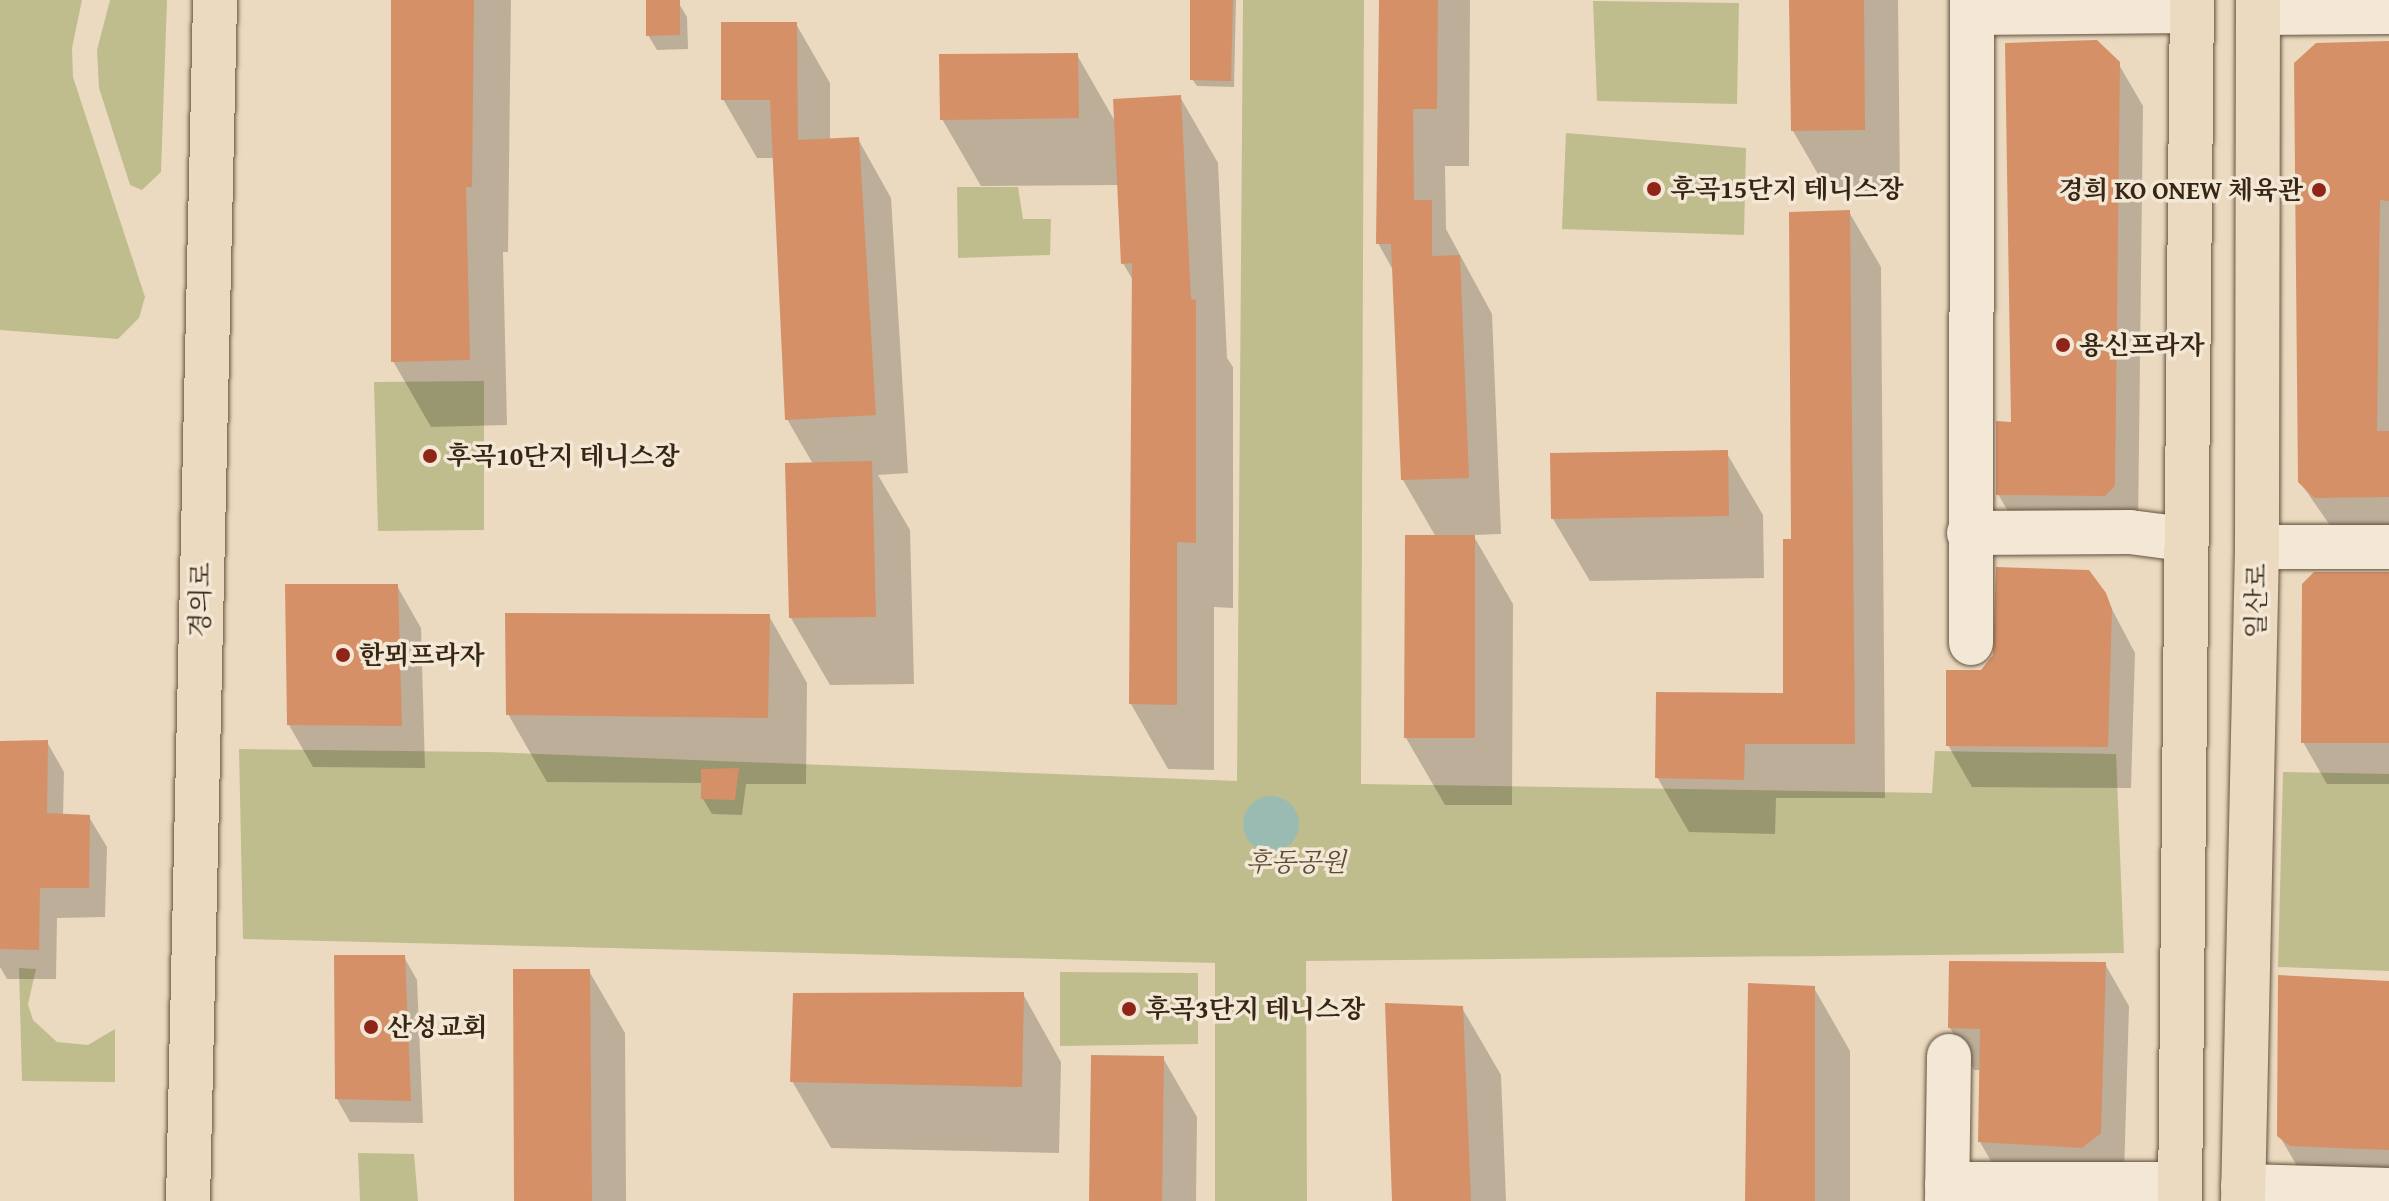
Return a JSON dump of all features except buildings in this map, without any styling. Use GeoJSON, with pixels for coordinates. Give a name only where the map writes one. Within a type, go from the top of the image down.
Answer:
{"type":"FeatureCollection","features":[{"type":"Feature","properties":{"kind":"main road","name":"경의로"},"geometry":{"type":"LineString","coordinates":[[188,1201],[202,375],[215,0]]}},
{"type":"Feature","properties":{"kind":"main road","name":"경의로"},"geometry":{"type":"LineString","coordinates":[[211,1201],[219,377],[232,0]]}},
{"type":"Feature","properties":{"kind":"main road"},"geometry":{"type":"LineString","coordinates":[[2180,1193],[2183,539],[2192,5]]}},
{"type":"Feature","properties":{"kind":"main road","name":"일산로"},"geometry":{"type":"LineString","coordinates":[[2243,1194],[2257,547],[2258,6]]}},
{"type":"Feature","properties":{"kind":"street"},"geometry":{"type":"LineString","coordinates":[[1971,643],[1972,7],[2192,5]]}},
{"type":"Feature","properties":{"kind":"street"},"geometry":{"type":"LineString","coordinates":[[2258,6],[2389,12]]}},
{"type":"Feature","properties":{"kind":"street"},"geometry":{"type":"LineString","coordinates":[[1969,533],[2130,532],[2183,539]]}},
{"type":"Feature","properties":{"kind":"street"},"geometry":{"type":"LineString","coordinates":[[2257,547],[2389,547]]}},
{"type":"Feature","properties":{"kind":"street"},"geometry":{"type":"LineString","coordinates":[[1949,1056],[1947,1192],[2180,1193]]}},
{"type":"Feature","properties":{"kind":"street"},"geometry":{"type":"LineString","coordinates":[[2243,1194],[2389,1190]]}},
{"type":"Feature","properties":{"kind":"green space"},"geometry":{"type":"Polygon","coordinates":[[[0,0],[82,0],[72,48],[73,77],[145,297],[139,318],[118,339],[0,330],[0,0]]]}},
{"type":"Feature","properties":{"kind":"green space"},"geometry":{"type":"Polygon","coordinates":[[[110,0],[167,0],[161,172],[142,190],[130,185],[99,88],[97,50],[110,0]]]}},
{"type":"Feature","properties":{"kind":"green space","name":"후동공원"},"geometry":{"type":"Polygon","coordinates":[[[1243,0],[1364,0],[1361,784],[1932,793],[1935,751],[2116,754],[2124,953],[1306,961],[1307,1201],[1215,1201],[1215,963],[243,939],[239,749],[488,752],[1237,781],[1243,0]]]}},
{"type":"Feature","properties":{"kind":"green space"},"geometry":{"type":"Polygon","coordinates":[[[1593,1],[1739,3],[1737,104],[1597,101],[1593,1]]]}},
{"type":"Feature","properties":{"kind":"green space","name":"후곡15단지 테니스장"},"geometry":{"type":"Polygon","coordinates":[[[1566,133],[1746,148],[1744,235],[1562,229],[1566,133]]]}},
{"type":"Feature","properties":{"kind":"green space"},"geometry":{"type":"Polygon","coordinates":[[[957,187],[1018,187],[1023,219],[1051,219],[1050,255],[958,258],[957,187]]]}},
{"type":"Feature","properties":{"kind":"green space","name":"후곡10단지 테니스장"},"geometry":{"type":"Polygon","coordinates":[[[484,381],[484,530],[378,531],[374,382],[484,381]]]}},
{"type":"Feature","properties":{"kind":"green space"},"geometry":{"type":"Polygon","coordinates":[[[2283,772],[2389,774],[2389,971],[2278,967],[2283,772]]]}},
{"type":"Feature","properties":{"kind":"green space"},"geometry":{"type":"Polygon","coordinates":[[[19,968],[36,969],[28,1004],[33,1020],[57,1042],[88,1045],[115,1029],[115,1082],[22,1081],[19,968]]]}},
{"type":"Feature","properties":{"kind":"green space","name":"후곡3단지 테니스장"},"geometry":{"type":"Polygon","coordinates":[[[1060,972],[1198,973],[1198,1044],[1060,1046],[1060,972]]]}},
{"type":"Feature","properties":{"kind":"green space"},"geometry":{"type":"Polygon","coordinates":[[[358,1153],[414,1154],[418,1201],[360,1201],[358,1153]]]}},
{"type":"Feature","properties":{"kind":"water"},"geometry":{"type":"Polygon","coordinates":[[[1271,796],[1291,804],[1299,824],[1291,844],[1271,852],[1251,844],[1243,824],[1251,804],[1271,796]]]}},
{"type":"Feature","properties":{"kind":"place","name":"후곡15단지 테니스장"},"geometry":{"type":"Point","coordinates":[1654,189]}},
{"type":"Feature","properties":{"kind":"place","name":"경희 KO ONEW 체육관"},"geometry":{"type":"Point","coordinates":[2319,190]}},
{"type":"Feature","properties":{"kind":"place","name":"용신프라자"},"geometry":{"type":"Point","coordinates":[2063,345]}},
{"type":"Feature","properties":{"kind":"place","name":"후곡10단지 테니스장"},"geometry":{"type":"Point","coordinates":[430,456]}},
{"type":"Feature","properties":{"kind":"place","name":"한뫼프라자"},"geometry":{"type":"Point","coordinates":[343,655]}},
{"type":"Feature","properties":{"kind":"place","name":"후곡3단지 테니스장"},"geometry":{"type":"Point","coordinates":[1129,1009]}},
{"type":"Feature","properties":{"kind":"place","name":"산성교회"},"geometry":{"type":"Point","coordinates":[371,1027]}}]}
